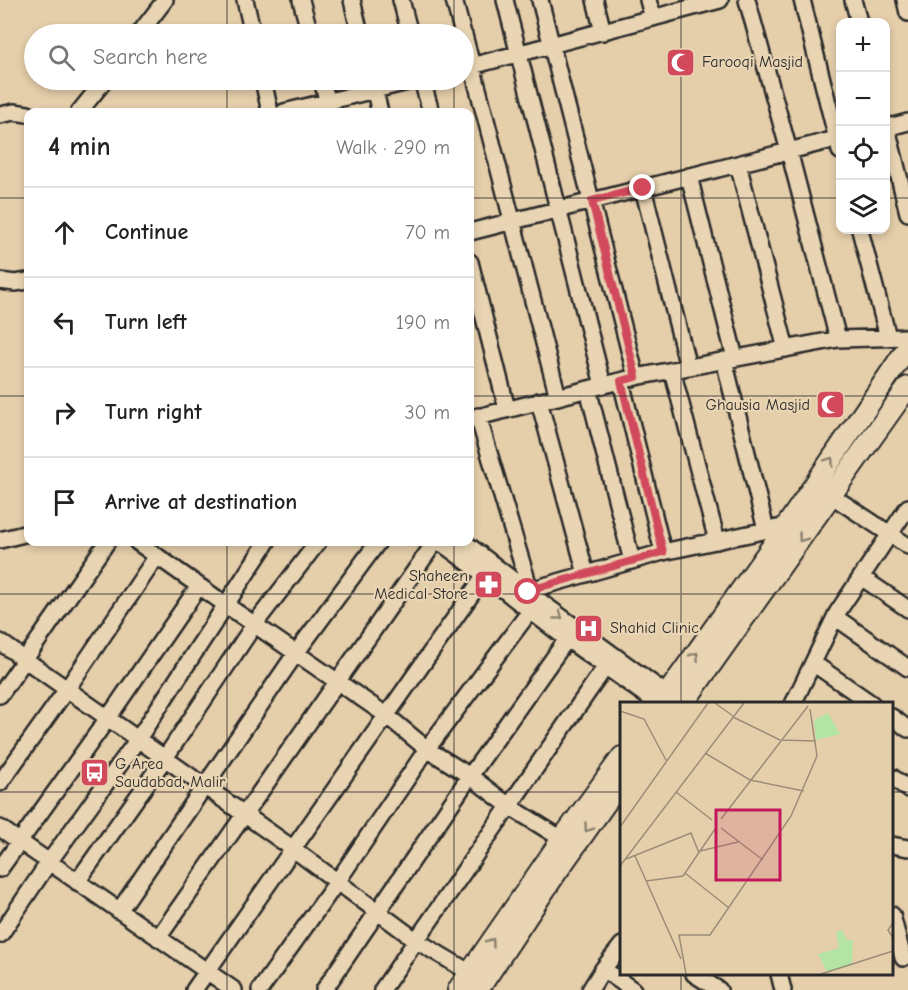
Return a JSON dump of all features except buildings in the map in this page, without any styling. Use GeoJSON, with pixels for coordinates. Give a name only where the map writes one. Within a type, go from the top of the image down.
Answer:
{"type":"FeatureCollection","features":[{"type":"Feature","properties":{"kind":"main road"},"geometry":{"type":"LineString","coordinates":[[670,702],[775,529],[814,484],[908,348]]}},
{"type":"Feature","properties":{"kind":"main road"},"geometry":{"type":"LineString","coordinates":[[670,702],[831,496],[908,387]]}},
{"type":"Feature","properties":{"kind":"main road"},"geometry":{"type":"LineString","coordinates":[[477,981],[562,839],[620,758]]}},
{"type":"Feature","properties":{"kind":"main road"},"geometry":{"type":"LineString","coordinates":[[458,990],[477,981],[620,781]]}},
{"type":"Feature","properties":{"kind":"street"},"geometry":{"type":"LineString","coordinates":[[147,24],[165,0]]}},
{"type":"Feature","properties":{"kind":"street"},"geometry":{"type":"LineString","coordinates":[[245,0],[250,24]]}},
{"type":"Feature","properties":{"kind":"street"},"geometry":{"type":"LineString","coordinates":[[301,0],[307,24]]}},
{"type":"Feature","properties":{"kind":"street"},"geometry":{"type":"LineString","coordinates":[[352,0],[358,24]]}},
{"type":"Feature","properties":{"kind":"street"},"geometry":{"type":"LineString","coordinates":[[401,0],[407,24]]}},
{"type":"Feature","properties":{"kind":"street"},"geometry":{"type":"LineString","coordinates":[[454,0],[460,24]]}},
{"type":"Feature","properties":{"kind":"street"},"geometry":{"type":"LineString","coordinates":[[505,0],[603,385]]}},
{"type":"Feature","properties":{"kind":"street"},"geometry":{"type":"LineString","coordinates":[[540,0],[636,377]]}},
{"type":"Feature","properties":{"kind":"street"},"geometry":{"type":"LineString","coordinates":[[595,0],[603,32]]}},
{"type":"Feature","properties":{"kind":"street"},"geometry":{"type":"LineString","coordinates":[[648,0],[652,18]]}},
{"type":"Feature","properties":{"kind":"street"},"geometry":{"type":"LineString","coordinates":[[474,65],[603,32],[699,3],[720,0]]}},
{"type":"Feature","properties":{"kind":"street"},"geometry":{"type":"LineString","coordinates":[[747,0],[838,339]]}},
{"type":"Feature","properties":{"kind":"street"},"geometry":{"type":"LineString","coordinates":[[802,0],[836,131]]}},
{"type":"Feature","properties":{"kind":"street"},"geometry":{"type":"LineString","coordinates":[[853,0],[858,18]]}},
{"type":"Feature","properties":{"kind":"street"},"geometry":{"type":"LineString","coordinates":[[904,0],[908,13]]}},
{"type":"Feature","properties":{"kind":"street"},"geometry":{"type":"LineString","coordinates":[[82,108],[97,90]]}},
{"type":"Feature","properties":{"kind":"street"},"geometry":{"type":"LineString","coordinates":[[265,90],[269,108]]}},
{"type":"Feature","properties":{"kind":"street"},"geometry":{"type":"LineString","coordinates":[[324,90],[329,107],[363,90]]}},
{"type":"Feature","properties":{"kind":"street"},"geometry":{"type":"LineString","coordinates":[[374,90],[379,108]]}},
{"type":"Feature","properties":{"kind":"street"},"geometry":{"type":"LineString","coordinates":[[425,90],[430,108]]}},
{"type":"Feature","properties":{"kind":"street"},"geometry":{"type":"LineString","coordinates":[[474,90],[558,397]]}},
{"type":"Feature","properties":{"kind":"street"},"geometry":{"type":"LineString","coordinates":[[0,115],[15,112],[24,113]]}},
{"type":"Feature","properties":{"kind":"street"},"geometry":{"type":"LineString","coordinates":[[890,126],[908,122]]}},
{"type":"Feature","properties":{"kind":"street"},"geometry":{"type":"LineString","coordinates":[[474,231],[789,151],[836,143]]}},
{"type":"Feature","properties":{"kind":"street"},"geometry":{"type":"LineString","coordinates":[[890,143],[908,213]]}},
{"type":"Feature","properties":{"kind":"street"},"geometry":{"type":"LineString","coordinates":[[738,164],[786,349]]}},
{"type":"Feature","properties":{"kind":"street"},"geometry":{"type":"LineString","coordinates":[[529,591],[663,552],[775,529],[730,359],[688,176]]}},
{"type":"Feature","properties":{"kind":"street"},"geometry":{"type":"LineString","coordinates":[[643,188],[717,541]]}},
{"type":"Feature","properties":{"kind":"street"},"geometry":{"type":"LineString","coordinates":[[862,234],[888,337]]}},
{"type":"Feature","properties":{"kind":"street"},"geometry":{"type":"LineString","coordinates":[[474,278],[507,409]]}},
{"type":"Feature","properties":{"kind":"street"},"geometry":{"type":"LineString","coordinates":[[0,281],[24,282]]}},
{"type":"Feature","properties":{"kind":"street"},"geometry":{"type":"LineString","coordinates":[[529,591],[474,418],[636,377],[730,359],[838,339],[908,337]]}},
{"type":"Feature","properties":{"kind":"street"},"geometry":{"type":"LineString","coordinates":[[621,381],[663,552]]}},
{"type":"Feature","properties":{"kind":"street"},"geometry":{"type":"LineString","coordinates":[[588,389],[632,561]]}},
{"type":"Feature","properties":{"kind":"street"},"geometry":{"type":"LineString","coordinates":[[539,401],[586,574]]}},
{"type":"Feature","properties":{"kind":"street"},"geometry":{"type":"LineString","coordinates":[[814,484],[908,546]]}},
{"type":"Feature","properties":{"kind":"street"},"geometry":{"type":"LineString","coordinates":[[795,702],[835,617],[908,507]]}},
{"type":"Feature","properties":{"kind":"street"},"geometry":{"type":"LineString","coordinates":[[0,540],[24,534]]}},
{"type":"Feature","properties":{"kind":"street"},"geometry":{"type":"LineString","coordinates":[[0,695],[104,546]]}},
{"type":"Feature","properties":{"kind":"street"},"geometry":{"type":"LineString","coordinates":[[143,546],[386,716],[427,749],[470,776],[509,806],[562,839]]}},
{"type":"Feature","properties":{"kind":"street"},"geometry":{"type":"LineString","coordinates":[[0,935],[49,862],[138,739],[264,546]]}},
{"type":"Feature","properties":{"kind":"street"},"geometry":{"type":"LineString","coordinates":[[77,882],[165,758],[254,625],[315,546]]}},
{"type":"Feature","properties":{"kind":"street"},"geometry":{"type":"LineString","coordinates":[[119,911],[296,653],[375,546]]}},
{"type":"Feature","properties":{"kind":"street"},"geometry":{"type":"LineString","coordinates":[[158,938],[435,546]]}},
{"type":"Feature","properties":{"kind":"street"},"geometry":{"type":"LineString","coordinates":[[444,546],[606,666],[670,702]]}},
{"type":"Feature","properties":{"kind":"street"},"geometry":{"type":"LineString","coordinates":[[469,546],[670,702]]}},
{"type":"Feature","properties":{"kind":"street"},"geometry":{"type":"LineString","coordinates":[[0,783],[157,556]]}},
{"type":"Feature","properties":{"kind":"street"},"geometry":{"type":"LineString","coordinates":[[194,990],[485,575]]}},
{"type":"Feature","properties":{"kind":"street"},"geometry":{"type":"LineString","coordinates":[[861,577],[908,609]]}},
{"type":"Feature","properties":{"kind":"street"},"geometry":{"type":"LineString","coordinates":[[0,869],[199,586]]}},
{"type":"Feature","properties":{"kind":"street"},"geometry":{"type":"LineString","coordinates":[[261,990],[427,749],[530,611]]}},
{"type":"Feature","properties":{"kind":"street"},"geometry":{"type":"LineString","coordinates":[[835,617],[908,668]]}},
{"type":"Feature","properties":{"kind":"street"},"geometry":{"type":"LineString","coordinates":[[324,990],[567,639]]}},
{"type":"Feature","properties":{"kind":"street"},"geometry":{"type":"LineString","coordinates":[[0,642],[292,848],[417,941],[477,981]]}},
{"type":"Feature","properties":{"kind":"street"},"geometry":{"type":"LineString","coordinates":[[813,663],[869,702]]}},
{"type":"Feature","properties":{"kind":"street"},"geometry":{"type":"LineString","coordinates":[[382,990],[606,666]]}},
{"type":"Feature","properties":{"kind":"street"},"geometry":{"type":"LineString","coordinates":[[893,718],[908,729]]}},
{"type":"Feature","properties":{"kind":"street"},"geometry":{"type":"LineString","coordinates":[[893,778],[908,789]]}},
{"type":"Feature","properties":{"kind":"street"},"geometry":{"type":"LineString","coordinates":[[0,828],[234,990]]}},
{"type":"Feature","properties":{"kind":"street"},"geometry":{"type":"LineString","coordinates":[[893,845],[908,848]]}},
{"type":"Feature","properties":{"kind":"street"},"geometry":{"type":"LineString","coordinates":[[893,924],[901,959]]}},
{"type":"Feature","properties":{"kind":"street"},"geometry":{"type":"LineString","coordinates":[[590,990],[620,946]]}},
{"type":"Feature","properties":{"kind":"street"},"geometry":{"type":"LineString","coordinates":[[603,969],[633,990]]}},
{"type":"Feature","properties":{"kind":"street"},"geometry":{"type":"LineString","coordinates":[[696,975],[718,990]]}},
{"type":"Feature","properties":{"kind":"street"},"geometry":{"type":"LineString","coordinates":[[779,975],[783,990]]}},
{"type":"Feature","properties":{"kind":"place","name":"Farooqi Masjid"},"geometry":{"type":"Point","coordinates":[681,62]}},
{"type":"Feature","properties":{"kind":"place","name":"Ghausia Masjid"},"geometry":{"type":"Point","coordinates":[831,405]}},
{"type":"Feature","properties":{"kind":"place","name":"Shaheen Medical Store"},"geometry":{"type":"Point","coordinates":[489,585]}},
{"type":"Feature","properties":{"kind":"place","name":"Shahid Clinic"},"geometry":{"type":"Point","coordinates":[589,628]}},
{"type":"Feature","properties":{"kind":"place","name":"G Area Saudabad, Malir"},"geometry":{"type":"Point","coordinates":[94,773]}},
{"type":"Feature","properties":{"kind":"route"},"geometry":{"type":"LineString","coordinates":[[528,592],[663,552],[621,381],[636,377],[592,201],[643,188]]}}]}
